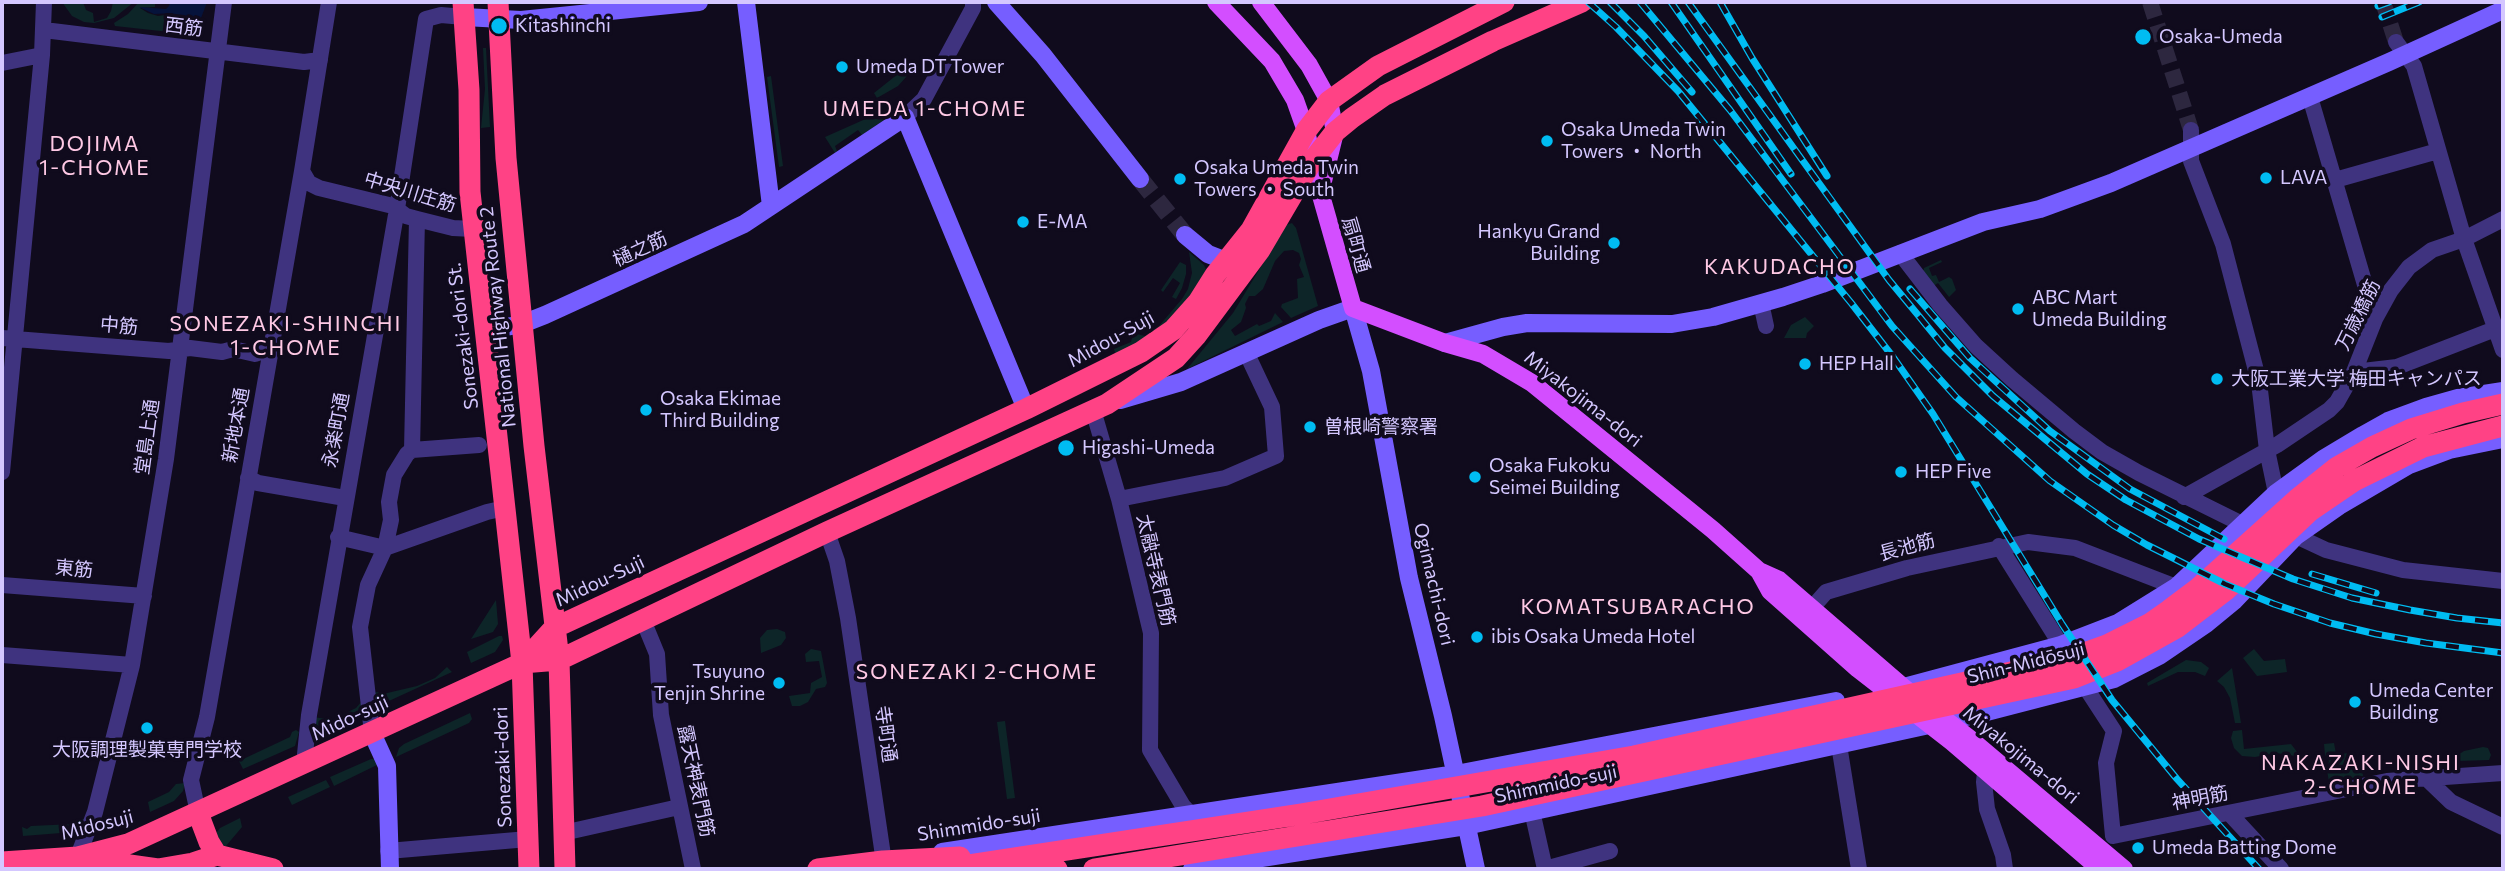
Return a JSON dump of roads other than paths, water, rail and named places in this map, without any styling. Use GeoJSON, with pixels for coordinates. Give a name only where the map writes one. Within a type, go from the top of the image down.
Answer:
{"type":"FeatureCollection","features":[{"type":"Feature","properties":{"kind":"highway","name":"Midou-Suji"},"geometry":{"type":"LineString","coordinates":[[522,663],[554,628],[1026,410],[1141,352],[1173,330],[1198,302],[1251,230],[1306,131],[1329,101],[1378,65],[1504,2]]}},
{"type":"Feature","properties":{"kind":"highway"},"geometry":{"type":"LineString","coordinates":[[522,663],[559,660],[827,532],[1100,407],[1176,358],[1196,336],[1260,250],[1313,160],[1335,132],[1385,95],[1493,41],[1582,2]]}},
{"type":"Feature","properties":{"kind":"highway","name":"Sonezaki-dori St."},"geometry":{"type":"LineString","coordinates":[[463,9],[469,90],[473,229],[522,663]]}},
{"type":"Feature","properties":{"kind":"highway","name":"National Highway Route 2"},"geometry":{"type":"LineString","coordinates":[[498,11],[506,158],[554,628]]}},
{"type":"Feature","properties":{"kind":"highway"},"geometry":{"type":"LineString","coordinates":[[943,869],[1302,814],[1634,756],[2065,660],[2107,645],[2148,624],[2197,589],[2297,499],[2337,467],[2372,446],[2411,429],[2503,404]]}},
{"type":"Feature","properties":{"kind":"highway"},"geometry":{"type":"LineString","coordinates":[[2296,536],[2344,475],[2376,456],[2413,439],[2474,422],[2503,424]]}},
{"type":"Feature","properties":{"kind":"highway","name":"Shin-Midōsuji"},"geometry":{"type":"LineString","coordinates":[[1619,777],[2074,678],[2117,661],[2178,627],[2225,591],[2310,511],[2354,481],[2423,447],[2503,424]]}},
{"type":"Feature","properties":{"kind":"highway"},"geometry":{"type":"LineString","coordinates":[[554,628],[559,660],[565,869]]}},
{"type":"Feature","properties":{"kind":"highway","name":"Mido-suji"},"geometry":{"type":"LineString","coordinates":[[198,813],[522,663]]}},
{"type":"Feature","properties":{"kind":"highway","name":"Sonezaki-dori"},"geometry":{"type":"LineString","coordinates":[[522,663],[529,869]]}},
{"type":"Feature","properties":{"kind":"highway"},"geometry":{"type":"LineString","coordinates":[[817,869],[883,866],[1002,854],[1578,760],[1634,756]]}},
{"type":"Feature","properties":{"kind":"highway"},"geometry":{"type":"LineString","coordinates":[[1031,869],[1483,798],[1573,780],[1619,777]]}},
{"type":"Feature","properties":{"kind":"highway"},"geometry":{"type":"LineString","coordinates":[[1094,869],[1482,806],[1619,777]]}},
{"type":"Feature","properties":{"kind":"highway"},"geometry":{"type":"LineString","coordinates":[[1137,869],[1482,814],[1579,792],[1619,777]]}},
{"type":"Feature","properties":{"kind":"highway"},"geometry":{"type":"LineString","coordinates":[[198,813],[217,855]]}},
{"type":"Feature","properties":{"kind":"highway","name":"Midosuji"},"geometry":{"type":"LineString","coordinates":[[2,862],[76,863],[128,845],[198,813]]}},
{"type":"Feature","properties":{"kind":"highway"},"geometry":{"type":"LineString","coordinates":[[564,829],[570,869]]}},
{"type":"Feature","properties":{"kind":"highway"},"geometry":{"type":"LineString","coordinates":[[158,869],[193,863],[217,855],[273,869]]}},
{"type":"Feature","properties":{"kind":"highway"},"geometry":{"type":"LineString","coordinates":[[883,866],[970,860],[1057,869]]}},
{"type":"Feature","properties":{"kind":"highway"},"geometry":{"type":"LineString","coordinates":[[76,863],[170,869]]}},
{"type":"Feature","properties":{"kind":"main road","name":"扇町通"},"geometry":{"type":"LineString","coordinates":[[1216,2],[1244,30],[1284,79],[1295,100],[1306,131],[1320,192],[1353,308]]}},
{"type":"Feature","properties":{"kind":"main road"},"geometry":{"type":"LineString","coordinates":[[1261,2],[1310,65],[1329,101],[1335,132],[1320,192]]}},
{"type":"Feature","properties":{"kind":"main road","name":"Miyakojima-dori"},"geometry":{"type":"LineString","coordinates":[[1353,308],[1495,359],[1532,383],[1713,530],[1759,571],[1779,580],[1807,614],[1885,692],[1952,742],[1985,772],[2124,869]]}},
{"type":"Feature","properties":{"kind":"main road","name":"Miyakojima-dori"},"geometry":{"type":"LineString","coordinates":[[1807,614],[1969,738],[2101,854]]}},
{"type":"Feature","properties":{"kind":"street"},"geometry":{"type":"LineString","coordinates":[[2,472],[8,338],[42,55],[44,2]]}},
{"type":"Feature","properties":{"kind":"street","name":"堂島上通"},"geometry":{"type":"LineString","coordinates":[[76,863],[95,812],[132,665],[144,596],[166,458],[224,2]]}},
{"type":"Feature","properties":{"kind":"street","name":"新地本通"},"geometry":{"type":"LineString","coordinates":[[198,813],[191,780],[207,717],[329,2]]}},
{"type":"Feature","properties":{"kind":"street"},"geometry":{"type":"LineString","coordinates":[[463,9],[498,11],[521,20],[699,2]]}},
{"type":"Feature","properties":{"kind":"street"},"geometry":{"type":"LineString","coordinates":[[746,2],[771,206]]}},
{"type":"Feature","properties":{"kind":"street"},"geometry":{"type":"LineString","coordinates":[[973,2],[973,8],[924,99],[905,117],[1026,410]]}},
{"type":"Feature","properties":{"kind":"street"},"geometry":{"type":"LineString","coordinates":[[996,2],[1043,55],[1140,178]]}},
{"type":"Feature","properties":{"kind":"street","name":"永楽町通"},"geometry":{"type":"LineString","coordinates":[[304,764],[309,715],[397,209],[425,19],[463,9]]}},
{"type":"Feature","properties":{"kind":"street"},"geometry":{"type":"LineString","coordinates":[[1446,343],[1527,323],[1672,324],[1713,317],[1822,284],[1983,222],[2066,201],[2191,138],[2310,97],[2400,49],[2503,10]]}},
{"type":"Feature","properties":{"kind":"street","name":"西筋"},"geometry":{"type":"LineString","coordinates":[[44,30],[304,62],[320,60]]}},
{"type":"Feature","properties":{"kind":"street"},"geometry":{"type":"LineString","coordinates":[[2400,49],[2414,66],[2464,239],[2503,350]]}},
{"type":"Feature","properties":{"kind":"street"},"geometry":{"type":"LineString","coordinates":[[2,63],[42,55]]}},
{"type":"Feature","properties":{"kind":"street"},"geometry":{"type":"LineString","coordinates":[[2310,97],[2375,319]]}},
{"type":"Feature","properties":{"kind":"street","name":"樋之筋"},"geometry":{"type":"LineString","coordinates":[[485,331],[522,324],[744,225],[905,117]]}},
{"type":"Feature","properties":{"kind":"street"},"geometry":{"type":"LineString","coordinates":[[2191,138],[2191,161],[2223,244],[2259,382],[2267,450],[2276,493]]}},
{"type":"Feature","properties":{"kind":"street"},"geometry":{"type":"LineString","coordinates":[[2334,180],[2438,151]]}},
{"type":"Feature","properties":{"kind":"street","name":"中央川庄筋"},"geometry":{"type":"LineString","coordinates":[[302,171],[305,180],[314,186],[393,206],[407,216],[417,219],[453,228],[473,229]]}},
{"type":"Feature","properties":{"kind":"street"},"geometry":{"type":"LineString","coordinates":[[412,450],[417,219]]}},
{"type":"Feature","properties":{"kind":"street","name":"万歳橋筋"},"geometry":{"type":"LineString","coordinates":[[2184,497],[2277,445],[2329,410],[2337,402],[2354,372],[2375,319],[2391,290],[2409,267],[2432,250],[2464,239],[2503,219]]}},
{"type":"Feature","properties":{"kind":"street"},"geometry":{"type":"LineString","coordinates":[[1185,235],[1208,254],[1226,261]]}},
{"type":"Feature","properties":{"kind":"street"},"geometry":{"type":"LineString","coordinates":[[1900,253],[1976,346],[2102,452],[2184,497],[2244,525]]}},
{"type":"Feature","properties":{"kind":"street"},"geometry":{"type":"LineString","coordinates":[[1761,303],[1766,326]]}},
{"type":"Feature","properties":{"kind":"street"},"geometry":{"type":"LineString","coordinates":[[1100,407],[1181,382],[1353,308]]}},
{"type":"Feature","properties":{"kind":"street","name":"Ogimachi-dori"},"geometry":{"type":"LineString","coordinates":[[1353,308],[1371,370],[1405,559],[1476,869]]}},
{"type":"Feature","properties":{"kind":"street"},"geometry":{"type":"LineString","coordinates":[[2354,372],[2397,367],[2495,329]]}},
{"type":"Feature","properties":{"kind":"street","name":"中筋"},"geometry":{"type":"LineString","coordinates":[[8,338],[169,351],[190,348],[222,352],[233,349],[255,354],[272,348]]}},
{"type":"Feature","properties":{"kind":"street"},"geometry":{"type":"LineString","coordinates":[[1119,499],[1224,478],[1276,456],[1272,407],[1246,352]]}},
{"type":"Feature","properties":{"kind":"street","name":"Shimmido-suji"},"geometry":{"type":"LineString","coordinates":[[883,866],[1192,814],[1456,774],[1885,692],[2061,645],[2118,623],[2176,587],[2276,493],[2323,459],[2388,421],[2458,398],[2503,391]]}},
{"type":"Feature","properties":{"kind":"street","name":"太融寺表門筋"},"geometry":{"type":"LineString","coordinates":[[1100,407],[1151,633],[1150,750],[1183,806],[1192,814],[1225,867]]}},
{"type":"Feature","properties":{"kind":"street","name":"Shimmido-suji"},"geometry":{"type":"LineString","coordinates":[[1192,869],[1225,867],[1466,826],[1945,721],[2114,679],[2150,661],[2206,624],[2234,601],[2296,536],[2339,506],[2409,465],[2449,450],[2503,439]]}},
{"type":"Feature","properties":{"kind":"street"},"geometry":{"type":"LineString","coordinates":[[390,869],[387,766],[372,733],[360,627],[368,585],[385,548],[391,520],[390,502],[394,475],[407,454],[412,450],[479,445]]}},
{"type":"Feature","properties":{"kind":"street"},"geometry":{"type":"LineString","coordinates":[[248,478],[258,483],[345,498]]}},
{"type":"Feature","properties":{"kind":"street"},"geometry":{"type":"LineString","coordinates":[[338,537],[385,548],[505,508]]}},
{"type":"Feature","properties":{"kind":"street"},"geometry":{"type":"LineString","coordinates":[[2261,509],[2296,536],[2326,550],[2403,570],[2503,581]]}},
{"type":"Feature","properties":{"kind":"street","name":"寺町通"},"geometry":{"type":"LineString","coordinates":[[827,532],[837,561],[848,618],[883,866]]}},
{"type":"Feature","properties":{"kind":"street","name":"長池筋"},"geometry":{"type":"LineString","coordinates":[[1807,614],[1826,592],[1906,568],[2028,542],[2076,548],[2176,587]]}},
{"type":"Feature","properties":{"kind":"street"},"geometry":{"type":"LineString","coordinates":[[1999,547],[2061,645]]}},
{"type":"Feature","properties":{"kind":"street","name":"東筋"},"geometry":{"type":"LineString","coordinates":[[2,585],[144,596]]}},
{"type":"Feature","properties":{"kind":"street","name":"露天神表門筋"},"geometry":{"type":"LineString","coordinates":[[643,620],[657,654],[661,715],[693,869]]}},
{"type":"Feature","properties":{"kind":"street"},"geometry":{"type":"LineString","coordinates":[[2,655],[132,665]]}},
{"type":"Feature","properties":{"kind":"street"},"geometry":{"type":"LineString","coordinates":[[2086,688],[2113,731],[2106,763],[2101,854]]}},
{"type":"Feature","properties":{"kind":"street"},"geometry":{"type":"LineString","coordinates":[[1839,745],[1859,869]]}},
{"type":"Feature","properties":{"kind":"street"},"geometry":{"type":"LineString","coordinates":[[1985,772],[1987,809],[2003,855],[2005,869]]}},
{"type":"Feature","properties":{"kind":"street","name":"神明筋"},"geometry":{"type":"LineString","coordinates":[[2101,854],[2230,814],[2387,781],[2503,773]]}},
{"type":"Feature","properties":{"kind":"street"},"geometry":{"type":"LineString","coordinates":[[2426,779],[2451,803],[2503,827]]}},
{"type":"Feature","properties":{"kind":"street"},"geometry":{"type":"LineString","coordinates":[[564,829],[679,807]]}},
{"type":"Feature","properties":{"kind":"street"},"geometry":{"type":"LineString","coordinates":[[1532,811],[1545,869],[1610,851]]}},
{"type":"Feature","properties":{"kind":"street"},"geometry":{"type":"LineString","coordinates":[[2230,814],[2281,869]]}},
{"type":"Feature","properties":{"kind":"street"},"geometry":{"type":"LineString","coordinates":[[388,851],[528,839]]}},
{"type":"Feature","properties":{"kind":"water"},"geometry":{"type":"Polygon","coordinates":[[[170,2],[206,2],[206,5],[201,18],[187,23],[177,20],[172,14],[174,13],[154,14],[139,7],[166,9],[170,2]]]}},
{"type":"Feature","properties":{"kind":"tunnel"},"geometry":{"type":"LineString","coordinates":[[2150,2],[2191,130]]}},
{"type":"Feature","properties":{"kind":"tunnel"},"geometry":{"type":"LineString","coordinates":[[2383,2],[2396,42]]}},
{"type":"Feature","properties":{"kind":"tunnel"},"geometry":{"type":"LineString","coordinates":[[1140,179],[1185,235]]}},
{"type":"Feature","properties":{"kind":"railway"},"geometry":{"type":"LineString","coordinates":[[1588,2],[1678,91],[1852,304],[1933,414],[2112,700],[2177,779],[2259,869]]}},
{"type":"Feature","properties":{"kind":"railway"},"geometry":{"type":"LineString","coordinates":[[1610,2],[1644,36],[1692,92]]}},
{"type":"Feature","properties":{"kind":"railway"},"geometry":{"type":"LineString","coordinates":[[1640,2],[1730,110],[1892,326],[1956,397],[2050,481],[2147,545],[2225,584],[2274,604],[2330,623],[2376,634],[2503,653]]}},
{"type":"Feature","properties":{"kind":"railway"},"geometry":{"type":"LineString","coordinates":[[1671,2],[1791,174]]}},
{"type":"Feature","properties":{"kind":"railway"},"geometry":{"type":"LineString","coordinates":[[1688,2],[1889,280],[1945,348],[1993,396],[2087,474],[2126,500],[2199,539],[2293,579],[2352,598],[2457,618],[2503,623]]}},
{"type":"Feature","properties":{"kind":"railway"},"geometry":{"type":"LineString","coordinates":[[1720,2],[1827,176]]}},
{"type":"Feature","properties":{"kind":"railway"},"geometry":{"type":"LineString","coordinates":[[2378,6],[2389,2]]}},
{"type":"Feature","properties":{"kind":"railway"},"geometry":{"type":"LineString","coordinates":[[2382,17],[2419,2]]}},
{"type":"Feature","properties":{"kind":"railway"},"geometry":{"type":"LineString","coordinates":[[1910,289],[1970,358],[2050,431],[2130,489],[2224,539]]}},
{"type":"Feature","properties":{"kind":"railway"},"geometry":{"type":"LineString","coordinates":[[2312,574],[2376,593]]}},
{"type":"Feature","properties":{"kind":"place","name":"Kitashinchi"},"geometry":{"type":"Point","coordinates":[499,26]}},
{"type":"Feature","properties":{"kind":"place","name":"Osaka-Umeda"},"geometry":{"type":"Point","coordinates":[2143,37]}},
{"type":"Feature","properties":{"kind":"place","name":"Umeda DT Tower"},"geometry":{"type":"Point","coordinates":[842,67]}},
{"type":"Feature","properties":{"kind":"place","name":"Osaka Umeda Twin Towers ・ North"},"geometry":{"type":"Point","coordinates":[1547,141]}},
{"type":"Feature","properties":{"kind":"place","name":"LAVA"},"geometry":{"type":"Point","coordinates":[2266,178]}},
{"type":"Feature","properties":{"kind":"place","name":"Osaka Umeda Twin Towers ・ South"},"geometry":{"type":"Point","coordinates":[1180,179]}},
{"type":"Feature","properties":{"kind":"place","name":"E-MA"},"geometry":{"type":"Point","coordinates":[1023,222]}},
{"type":"Feature","properties":{"kind":"place","name":"Hankyu Grand Building"},"geometry":{"type":"Point","coordinates":[1614,243]}},
{"type":"Feature","properties":{"kind":"place","name":"ABC Mart Umeda Building"},"geometry":{"type":"Point","coordinates":[2018,309]}},
{"type":"Feature","properties":{"kind":"place","name":"HEP Hall"},"geometry":{"type":"Point","coordinates":[1805,364]}},
{"type":"Feature","properties":{"kind":"place","name":"大阪工業大学 梅田キャンパス"},"geometry":{"type":"Point","coordinates":[2217,379]}},
{"type":"Feature","properties":{"kind":"place","name":"Osaka Ekimae Third Building"},"geometry":{"type":"Point","coordinates":[646,410]}},
{"type":"Feature","properties":{"kind":"place","name":"曽根崎警察署"},"geometry":{"type":"Point","coordinates":[1310,427]}},
{"type":"Feature","properties":{"kind":"place","name":"Higashi-Umeda"},"geometry":{"type":"Point","coordinates":[1066,448]}},
{"type":"Feature","properties":{"kind":"place","name":"HEP Five"},"geometry":{"type":"Point","coordinates":[1901,472]}},
{"type":"Feature","properties":{"kind":"place","name":"Osaka Fukoku Seimei Building"},"geometry":{"type":"Point","coordinates":[1475,477]}},
{"type":"Feature","properties":{"kind":"place","name":"ibis Osaka Umeda Hotel"},"geometry":{"type":"Point","coordinates":[1477,637]}},
{"type":"Feature","properties":{"kind":"place","name":"Tsuyuno Tenjin Shrine"},"geometry":{"type":"Point","coordinates":[779,683]}},
{"type":"Feature","properties":{"kind":"place","name":"Umeda Center Building"},"geometry":{"type":"Point","coordinates":[2355,702]}},
{"type":"Feature","properties":{"kind":"place","name":"大阪調理製菓専門学校"},"geometry":{"type":"Point","coordinates":[147,728]}},
{"type":"Feature","properties":{"kind":"place","name":"Umeda Batting Dome"},"geometry":{"type":"Point","coordinates":[2138,848]}},
{"type":"Feature","properties":{"kind":"district","name":"UMEDA 1-CHOME"},"geometry":{"type":"Point","coordinates":[925,109]}},
{"type":"Feature","properties":{"kind":"district","name":"DOJIMA 1-CHOME"},"geometry":{"type":"Point","coordinates":[95,156]}},
{"type":"Feature","properties":{"kind":"district","name":"KAKUDACHO"},"geometry":{"type":"Point","coordinates":[1780,267]}},
{"type":"Feature","properties":{"kind":"district","name":"SONEZAKI-SHINCHI 1-CHOME"},"geometry":{"type":"Point","coordinates":[286,336]}},
{"type":"Feature","properties":{"kind":"district","name":"KOMATSUBARACHO"},"geometry":{"type":"Point","coordinates":[1638,607]}},
{"type":"Feature","properties":{"kind":"district","name":"SONEZAKI 2-CHOME"},"geometry":{"type":"Point","coordinates":[977,672]}},
{"type":"Feature","properties":{"kind":"district","name":"NAKAZAKI-NISHI 2-CHOME"},"geometry":{"type":"Point","coordinates":[2361,775]}}]}
